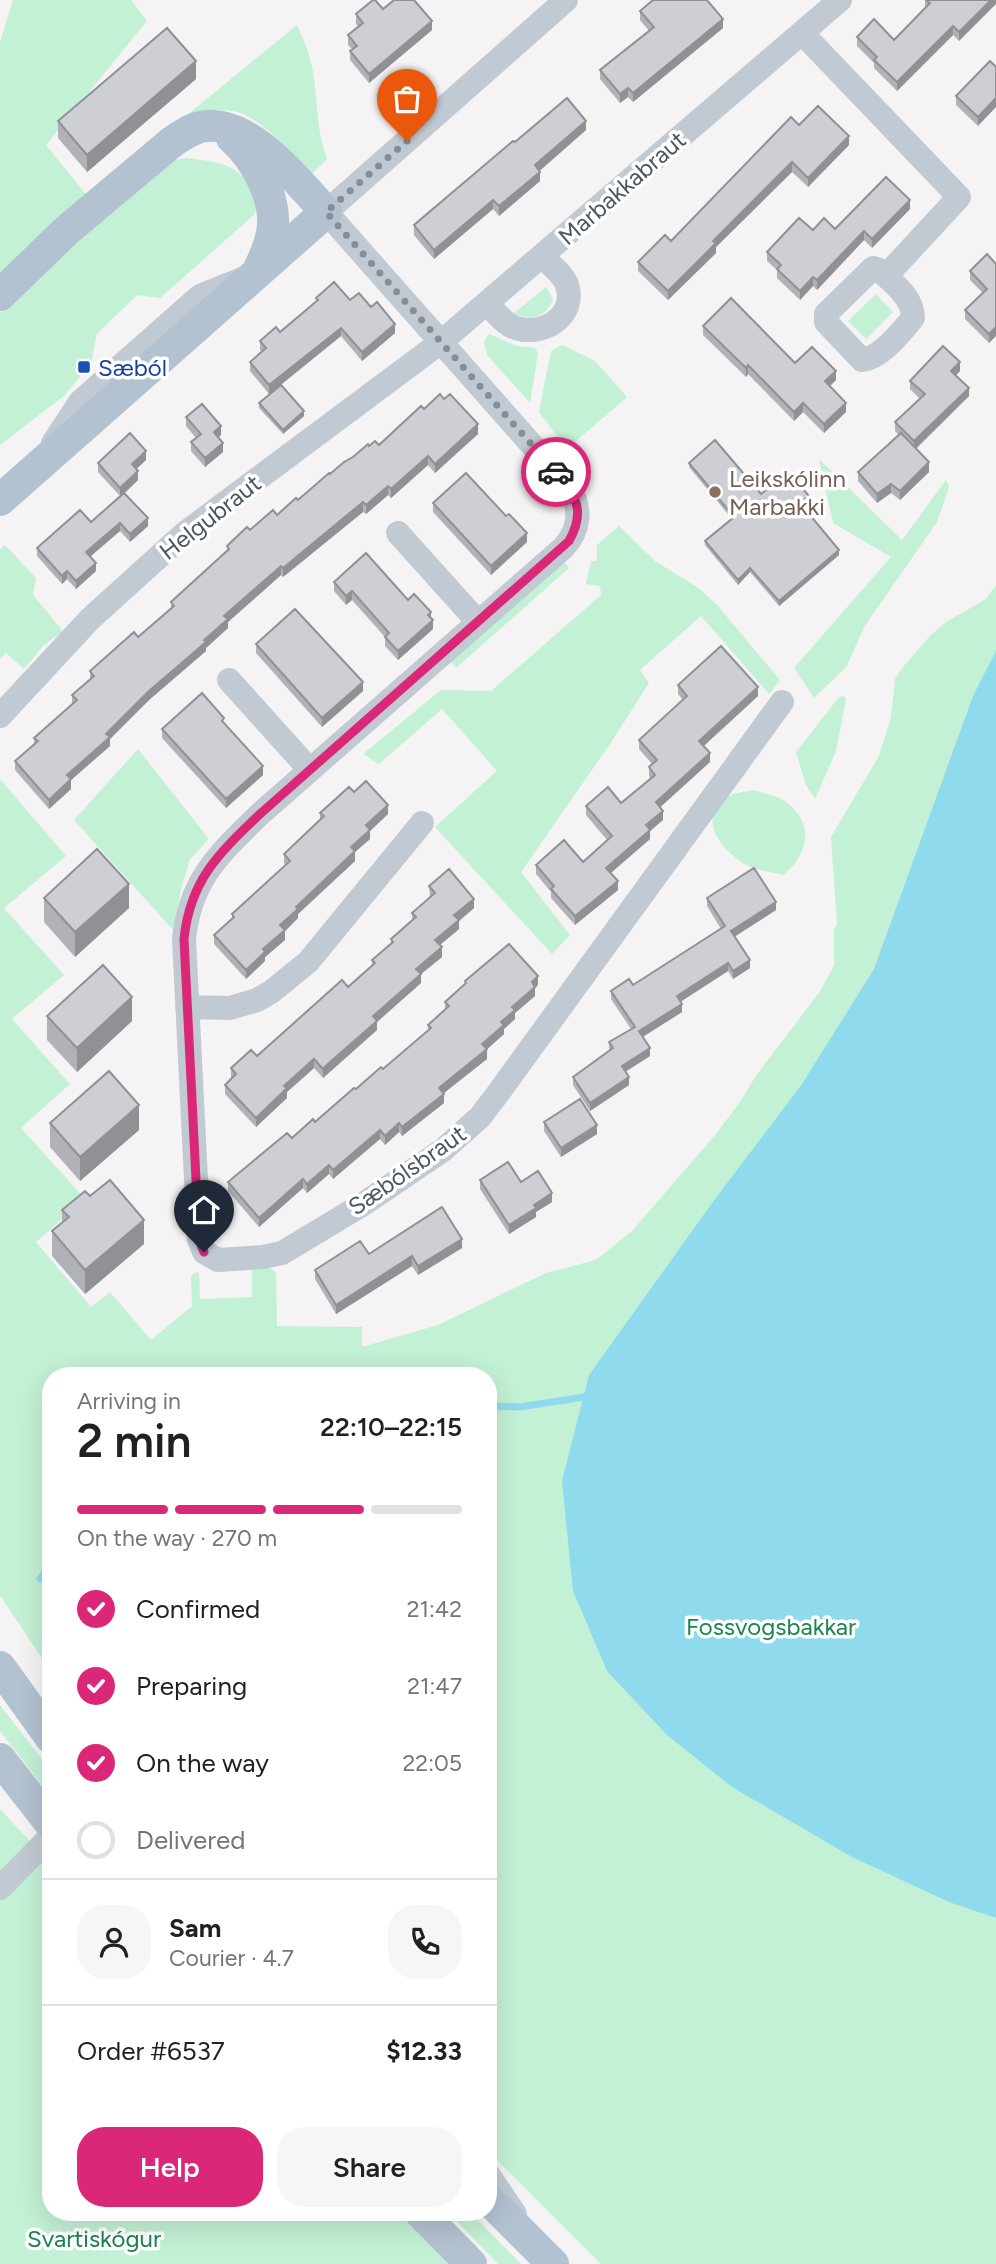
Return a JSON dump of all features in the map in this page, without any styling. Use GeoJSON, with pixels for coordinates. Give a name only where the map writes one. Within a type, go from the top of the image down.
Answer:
{"type":"FeatureCollection","features":[{"type":"Feature","properties":{"kind":"main road"},"geometry":{"type":"LineString","coordinates":[[0,295],[66,231],[172,142],[189,131],[206,126],[242,134],[260,145],[279,161],[326,212],[0,500]]}},
{"type":"Feature","properties":{"kind":"main road"},"geometry":{"type":"LineString","coordinates":[[217,127],[236,141],[253,163],[273,210],[271,240],[258,272]]}},
{"type":"Feature","properties":{"kind":"main road"},"geometry":{"type":"LineString","coordinates":[[0,1667],[42,1725]]}},
{"type":"Feature","properties":{"kind":"main road"},"geometry":{"type":"LineString","coordinates":[[0,1759],[42,1814]]}},
{"type":"Feature","properties":{"kind":"main road"},"geometry":{"type":"LineString","coordinates":[[0,1782],[42,1814]]}},
{"type":"Feature","properties":{"kind":"main road"},"geometry":{"type":"LineString","coordinates":[[497,2208],[546,2257]]}},
{"type":"Feature","properties":{"kind":"main road"},"geometry":{"type":"LineString","coordinates":[[429,2221],[471,2264]]}},
{"type":"Feature","properties":{"kind":"street"},"geometry":{"type":"LineString","coordinates":[[326,212],[566,0]]}},
{"type":"Feature","properties":{"kind":"street","name":"Marbakkabraut"},"geometry":{"type":"LineString","coordinates":[[441,342],[841,0]]}},
{"type":"Feature","properties":{"kind":"street"},"geometry":{"type":"LineString","coordinates":[[802,33],[959,197],[886,276]]}},
{"type":"Feature","properties":{"kind":"street","name":"Sæbólsbraut"},"geometry":{"type":"LineString","coordinates":[[326,212],[569,487],[577,505],[577,524],[569,541],[310,770],[214,859],[196,889],[184,939],[200,1247],[210,1257],[218,1260],[282,1253],[365,1203],[443,1150],[480,1117],[782,702]]}},
{"type":"Feature","properties":{"kind":"street"},"geometry":{"type":"LineString","coordinates":[[487,303],[513,328],[532,331],[552,324],[563,316],[569,300],[567,283],[542,256]]}},
{"type":"Feature","properties":{"kind":"street","name":"Helgubraut"},"geometry":{"type":"LineString","coordinates":[[0,716],[90,619],[185,533],[441,342]]}},
{"type":"Feature","properties":{"kind":"street"},"geometry":{"type":"LineString","coordinates":[[398,533],[478,622]]}},
{"type":"Feature","properties":{"kind":"street"},"geometry":{"type":"LineString","coordinates":[[229,680],[310,770]]}},
{"type":"Feature","properties":{"kind":"street"},"geometry":{"type":"LineString","coordinates":[[187,1007],[230,1007],[257,1000],[271,992],[308,962],[422,822]]}},
{"type":"Feature","properties":{"kind":"street"},"geometry":{"type":"LineString","coordinates":[[0,1888],[42,1845]]}},
{"type":"Feature","properties":{"kind":"street"},"geometry":{"type":"LineString","coordinates":[[497,2187],[546,2257]]}},
{"type":"Feature","properties":{"kind":"green space"},"geometry":{"type":"Polygon","coordinates":[[[13,0],[131,0],[147,21],[46,145],[89,198],[0,281],[0,42],[13,0]]]}},
{"type":"Feature","properties":{"kind":"green space"},"geometry":{"type":"Polygon","coordinates":[[[297,25],[312,66],[319,127],[327,159],[312,174],[250,117],[235,111],[221,110],[187,115],[297,25]]]}},
{"type":"Feature","properties":{"kind":"green space"},"geometry":{"type":"Polygon","coordinates":[[[188,158],[221,164],[237,171],[258,197],[255,214],[160,298],[137,295],[97,334],[91,363],[65,395],[0,445],[0,313],[33,275],[174,160],[188,158]]]}},
{"type":"Feature","properties":{"kind":"green space"},"geometry":{"type":"Polygon","coordinates":[[[546,287],[553,299],[542,314],[526,317],[513,314],[546,287]]]}},
{"type":"Feature","properties":{"kind":"green space"},"geometry":{"type":"Polygon","coordinates":[[[876,294],[893,312],[866,339],[848,321],[876,294]]]}},
{"type":"Feature","properties":{"kind":"green space"},"geometry":{"type":"Polygon","coordinates":[[[489,334],[517,346],[535,348],[538,353],[530,403],[487,355],[484,342],[489,334]]]}},
{"type":"Feature","properties":{"kind":"green space"},"geometry":{"type":"Polygon","coordinates":[[[562,345],[595,361],[627,397],[567,449],[539,412],[551,351],[562,345]]]}},
{"type":"Feature","properties":{"kind":"green space"},"geometry":{"type":"Polygon","coordinates":[[[819,459],[902,540],[946,480],[949,487],[937,522],[864,627],[847,666],[814,698],[794,668],[891,557],[833,523],[819,459]]]}},
{"type":"Feature","properties":{"kind":"green space"},"geometry":{"type":"Polygon","coordinates":[[[619,526],[655,561],[700,589],[718,606],[780,680],[769,694],[701,616],[640,670],[649,683],[521,872],[570,935],[552,954],[435,827],[497,771],[442,709],[379,764],[363,754],[441,690],[491,691],[601,595],[600,586],[586,584],[591,561],[597,561],[597,545],[619,526]]]}},
{"type":"Feature","properties":{"kind":"green space"},"geometry":{"type":"Polygon","coordinates":[[[5,545],[36,578],[33,595],[63,631],[43,646],[24,669],[6,653],[0,659],[0,549],[5,545]]]}},
{"type":"Feature","properties":{"kind":"green space"},"geometry":{"type":"Polygon","coordinates":[[[564,562],[569,568],[456,668],[451,662],[564,562]]]}},
{"type":"Feature","properties":{"kind":"green space","name":"Fossvogsbakkar"},"geometry":{"type":"Polygon","coordinates":[[[996,585],[996,2264],[601,2264],[497,2160],[497,1367],[42,1367],[42,1658],[0,1595],[0,779],[66,856],[4,908],[64,975],[12,1019],[70,1084],[21,1128],[85,1199],[36,1242],[91,1307],[110,1292],[151,1340],[192,1306],[191,1277],[194,1273],[199,1272],[200,1299],[252,1297],[252,1270],[269,1267],[276,1273],[277,1326],[362,1327],[362,1347],[438,1325],[546,1273],[596,1260],[632,1231],[716,1134],[821,990],[834,965],[834,929],[837,924],[831,837],[879,756],[891,717],[895,679],[930,636],[946,622],[986,599],[996,585]]]}},
{"type":"Feature","properties":{"kind":"green space"},"geometry":{"type":"Polygon","coordinates":[[[844,696],[846,699],[836,751],[815,799],[806,785],[796,752],[839,697],[844,696]]]}},
{"type":"Feature","properties":{"kind":"green space"},"geometry":{"type":"Polygon","coordinates":[[[138,749],[209,839],[190,859],[181,889],[174,931],[74,820],[138,749]]]}},
{"type":"Feature","properties":{"kind":"green space"},"geometry":{"type":"Polygon","coordinates":[[[754,790],[785,801],[801,819],[805,838],[803,848],[784,875],[760,870],[737,859],[716,834],[713,815],[718,806],[730,795],[754,790]]]}},
{"type":"Feature","properties":{"kind":"green space"},"geometry":{"type":"Polygon","coordinates":[[[0,1705],[42,1759],[42,1785],[0,1731],[0,1705]]]}},
{"type":"Feature","properties":{"kind":"green space","name":"Svartiskógur"},"geometry":{"type":"Polygon","coordinates":[[[0,1809],[42,1854],[42,2221],[410,2221],[452,2264],[0,2264],[0,1809]]]}},
{"type":"Feature","properties":{"kind":"green space"},"geometry":{"type":"Polygon","coordinates":[[[457,2221],[479,2221],[521,2264],[498,2264],[457,2221]]]}},
{"type":"Feature","properties":{"kind":"water"},"geometry":{"type":"Polygon","coordinates":[[[996,651],[996,1918],[949,1902],[852,1857],[732,1787],[667,1735],[607,1671],[573,1591],[562,1481],[589,1375],[712,1203],[802,1084],[874,969],[973,696],[996,651]]]}},
{"type":"Feature","properties":{"kind":"building"},"geometry":{"type":"Polygon","coordinates":[[[373,0],[383,9],[394,0],[414,0],[432,21],[369,74],[350,51],[357,46],[348,35],[363,23],[356,14],[373,0]]]}},
{"type":"Feature","properties":{"kind":"building"},"geometry":{"type":"Polygon","coordinates":[[[653,0],[707,0],[723,19],[633,93],[628,88],[620,94],[600,70],[654,27],[640,11],[653,0]]]}},
{"type":"Feature","properties":{"kind":"building"},"geometry":{"type":"Polygon","coordinates":[[[926,0],[991,0],[959,32],[953,26],[897,82],[874,60],[877,57],[857,37],[874,19],[894,40],[930,3],[926,0]]]}},
{"type":"Feature","properties":{"kind":"building"},"geometry":{"type":"Polygon","coordinates":[[[167,28],[196,61],[87,155],[58,121],[167,28]]]}},
{"type":"Feature","properties":{"kind":"building"},"geometry":{"type":"Polygon","coordinates":[[[990,61],[996,67],[996,98],[978,117],[956,96],[990,61]]]}},
{"type":"Feature","properties":{"kind":"building"},"geometry":{"type":"Polygon","coordinates":[[[567,98],[586,121],[535,165],[540,172],[499,206],[493,200],[434,250],[414,225],[567,98]]]}},
{"type":"Feature","properties":{"kind":"building"},"geometry":{"type":"Polygon","coordinates":[[[818,106],[849,136],[808,178],[792,162],[713,241],[716,243],[668,291],[638,262],[665,235],[671,241],[791,117],[799,125],[818,106]]]}},
{"type":"Feature","properties":{"kind":"building"},"geometry":{"type":"Polygon","coordinates":[[[886,177],[910,200],[872,239],[864,231],[817,280],[813,277],[800,291],[777,269],[781,265],[767,252],[799,218],[813,230],[824,218],[835,229],[886,177]]]}},
{"type":"Feature","properties":{"kind":"building"},"geometry":{"type":"Polygon","coordinates":[[[987,254],[996,264],[996,327],[989,334],[965,310],[987,289],[970,271],[987,254]]]}},
{"type":"Feature","properties":{"kind":"building"},"geometry":{"type":"Polygon","coordinates":[[[334,282],[350,300],[359,293],[371,307],[377,302],[395,324],[362,352],[341,328],[269,385],[250,362],[266,348],[260,341],[276,327],[280,332],[318,300],[316,298],[334,282]]]}},
{"type":"Feature","properties":{"kind":"building"},"geometry":{"type":"Polygon","coordinates":[[[731,298],[795,363],[812,347],[836,371],[825,381],[846,403],[824,424],[803,403],[794,412],[748,365],[746,368],[703,326],[731,298]]]}},
{"type":"Feature","properties":{"kind":"building"},"geometry":{"type":"Polygon","coordinates":[[[943,346],[960,362],[951,371],[969,388],[914,441],[895,422],[925,394],[910,381],[943,346]]]}},
{"type":"Feature","properties":{"kind":"building"},"geometry":{"type":"Polygon","coordinates":[[[281,385],[304,411],[283,430],[259,403],[281,385]]]}},
{"type":"Feature","properties":{"kind":"building"},"geometry":{"type":"Polygon","coordinates":[[[440,394],[444,399],[450,394],[478,424],[435,464],[428,456],[391,489],[388,486],[366,505],[363,502],[283,568],[281,566],[224,616],[228,619],[204,640],[206,642],[149,691],[106,734],[110,737],[67,775],[71,779],[49,800],[15,761],[38,741],[34,738],[77,700],[72,695],[94,676],[90,671],[134,632],[138,637],[174,606],[171,602],[229,549],[227,546],[247,527],[250,530],[273,510],[277,515],[368,444],[369,446],[375,441],[379,445],[421,406],[424,409],[440,394]]]}},
{"type":"Feature","properties":{"kind":"building"},"geometry":{"type":"Polygon","coordinates":[[[202,404],[221,426],[214,432],[223,443],[205,458],[191,442],[201,434],[186,417],[202,404]]]}},
{"type":"Feature","properties":{"kind":"building"},"geometry":{"type":"Polygon","coordinates":[[[130,433],[146,451],[132,464],[138,471],[120,488],[98,463],[130,433]]]}},
{"type":"Feature","properties":{"kind":"building"},"geometry":{"type":"Polygon","coordinates":[[[901,433],[929,462],[900,491],[891,484],[877,494],[858,472],[901,433]]]}},
{"type":"Feature","properties":{"kind":"building"},"geometry":{"type":"Polygon","coordinates":[[[715,440],[761,494],[788,471],[809,496],[800,503],[839,550],[779,601],[750,568],[738,580],[705,541],[734,517],[689,463],[715,440]]]}},
{"type":"Feature","properties":{"kind":"building"},"geometry":{"type":"Polygon","coordinates":[[[466,473],[506,516],[509,514],[527,533],[491,566],[433,503],[466,473]]]}},
{"type":"Feature","properties":{"kind":"building"},"geometry":{"type":"Polygon","coordinates":[[[124,493],[148,518],[130,534],[120,523],[86,552],[96,563],[76,581],[67,571],[62,576],[37,548],[80,510],[91,522],[124,493]]]}},
{"type":"Feature","properties":{"kind":"building"},"geometry":{"type":"Polygon","coordinates":[[[366,553],[408,600],[414,594],[431,612],[428,615],[433,620],[398,651],[385,637],[389,633],[352,591],[346,596],[334,582],[366,553]]]}},
{"type":"Feature","properties":{"kind":"building"},"geometry":{"type":"Polygon","coordinates":[[[295,609],[363,682],[322,718],[256,644],[295,609]]]}},
{"type":"Feature","properties":{"kind":"building"},"geometry":{"type":"Polygon","coordinates":[[[721,646],[758,687],[699,741],[710,753],[656,802],[663,811],[646,825],[650,830],[606,868],[618,881],[575,916],[551,889],[554,886],[536,865],[564,840],[583,862],[612,836],[586,806],[608,787],[621,803],[655,775],[649,767],[657,760],[639,740],[687,696],[678,685],[721,646]]]}},
{"type":"Feature","properties":{"kind":"building"},"geometry":{"type":"Polygon","coordinates":[[[202,693],[224,718],[222,721],[263,766],[226,799],[162,729],[202,693]]]}},
{"type":"Feature","properties":{"kind":"building"},"geometry":{"type":"Polygon","coordinates":[[[366,781],[388,805],[366,825],[370,830],[351,847],[355,851],[296,907],[298,909],[280,925],[285,930],[263,949],[265,952],[246,970],[214,935],[234,917],[232,914],[290,861],[284,854],[324,816],[320,813],[349,787],[354,792],[366,781]]]}},
{"type":"Feature","properties":{"kind":"building"},"geometry":{"type":"Polygon","coordinates":[[[97,849],[129,884],[75,932],[44,898],[97,849]]]}},
{"type":"Feature","properties":{"kind":"building"},"geometry":{"type":"Polygon","coordinates":[[[754,868],[776,902],[731,931],[750,960],[733,971],[728,963],[677,996],[682,1004],[639,1031],[650,1048],[622,1066],[629,1077],[590,1103],[573,1077],[613,1048],[609,1042],[635,1027],[611,991],[629,979],[633,985],[725,926],[707,898],[754,868]]]}},
{"type":"Feature","properties":{"kind":"building"},"geometry":{"type":"Polygon","coordinates":[[[449,869],[474,899],[454,915],[459,920],[435,940],[442,947],[416,969],[421,974],[373,1016],[377,1021],[323,1069],[314,1059],[284,1086],[287,1088],[256,1118],[225,1085],[236,1074],[231,1068],[251,1050],[257,1056],[342,980],[348,987],[375,963],[372,960],[416,917],[412,913],[435,893],[429,886],[449,869]]]}},
{"type":"Feature","properties":{"kind":"building"},"geometry":{"type":"Polygon","coordinates":[[[509,944],[538,976],[532,982],[535,987],[512,1007],[515,1010],[501,1022],[504,1025],[482,1044],[487,1049],[439,1088],[444,1094],[402,1127],[399,1123],[385,1136],[380,1130],[333,1170],[329,1165],[307,1184],[303,1179],[259,1218],[228,1182],[287,1133],[292,1138],[381,1067],[383,1069],[431,1028],[428,1025],[449,1006],[445,1002],[466,983],[465,981],[509,944]]]}},
{"type":"Feature","properties":{"kind":"building"},"geometry":{"type":"Polygon","coordinates":[[[103,965],[132,997],[77,1048],[47,1016],[103,965]]]}},
{"type":"Feature","properties":{"kind":"building"},"geometry":{"type":"Polygon","coordinates":[[[109,1071],[139,1105],[80,1157],[50,1123],[109,1071]]]}},
{"type":"Feature","properties":{"kind":"building"},"geometry":{"type":"Polygon","coordinates":[[[580,1099],[597,1125],[561,1148],[544,1122],[580,1099]]]}},
{"type":"Feature","properties":{"kind":"building"},"geometry":{"type":"Polygon","coordinates":[[[508,1162],[521,1182],[538,1171],[552,1193],[534,1205],[536,1208],[509,1225],[480,1180],[508,1162]]]}},
{"type":"Feature","properties":{"kind":"building"},"geometry":{"type":"Polygon","coordinates":[[[110,1180],[144,1220],[85,1270],[52,1231],[69,1217],[62,1210],[85,1191],[90,1196],[110,1180]]]}},
{"type":"Feature","properties":{"kind":"building"},"geometry":{"type":"Polygon","coordinates":[[[442,1207],[462,1239],[418,1266],[412,1256],[336,1305],[315,1270],[360,1241],[369,1254],[442,1207]]]}},
{"type":"Feature","properties":{"kind":"waterway"},"geometry":{"type":"LineString","coordinates":[[497,1406],[520,1407],[584,1397]]}},
{"type":"Feature","properties":{"kind":"way so far"},"geometry":{"type":"LineString","coordinates":[[407,141],[326,212],[556,472]]}},
{"type":"Feature","properties":{"kind":"place","name":"Sæból"},"geometry":{"type":"Point","coordinates":[84,367]}},
{"type":"Feature","properties":{"kind":"place","name":"Leikskólinn Marbakki"},"geometry":{"type":"Point","coordinates":[715,492]}},
{"type":"Feature","properties":{"kind":"route"},"geometry":{"type":"LineString","coordinates":[[204,1252],[199,1240],[184,939],[196,889],[214,859],[260,814],[563,548],[574,533],[578,514],[574,496],[556,472]]}}]}
